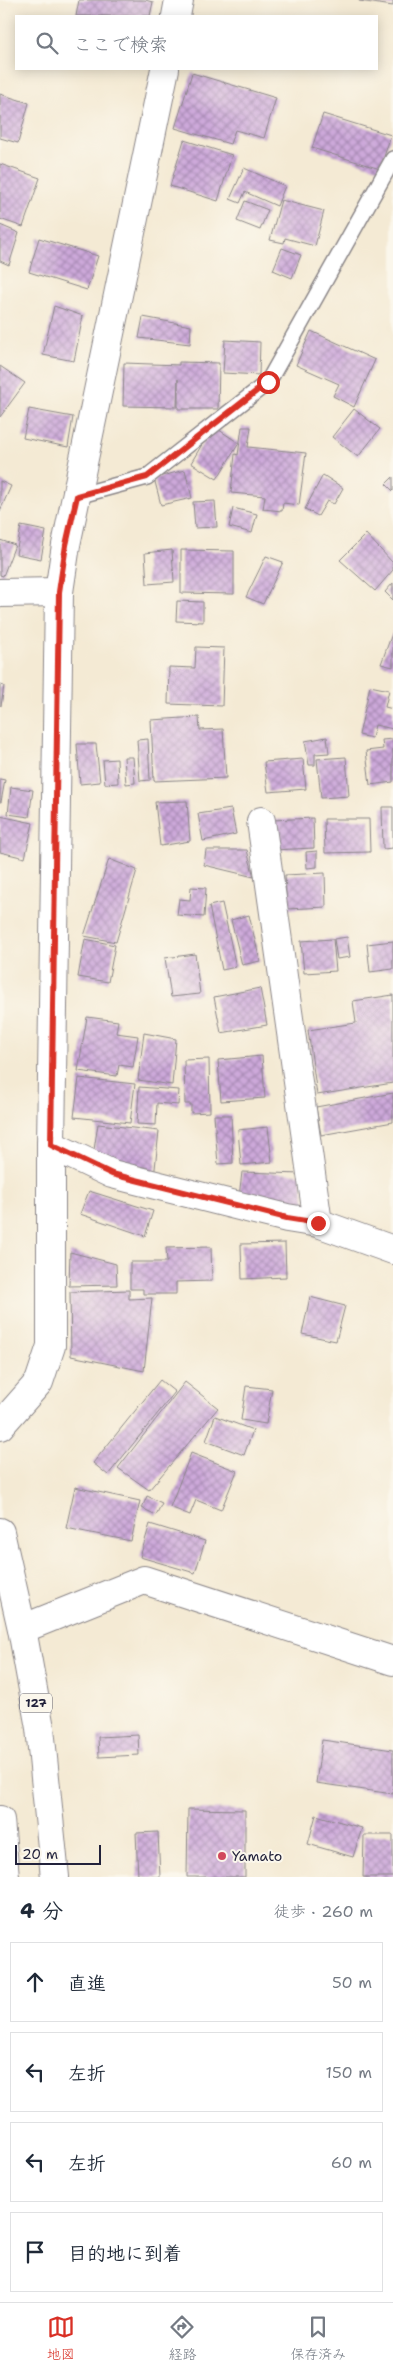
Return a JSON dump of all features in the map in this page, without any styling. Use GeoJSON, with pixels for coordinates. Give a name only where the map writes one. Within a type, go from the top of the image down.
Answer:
{"type":"FeatureCollection","features":[{"type":"Feature","properties":{"kind":"main road"},"geometry":{"type":"LineString","coordinates":[[176,15],[179,0]]}},
{"type":"Feature","properties":{"kind":"main road"},"geometry":{"type":"LineString","coordinates":[[0,1426],[39,1382],[51,1346],[51,1145],[59,592],[66,545],[165,70]]}},
{"type":"Feature","properties":{"kind":"main road"},"geometry":{"type":"LineString","coordinates":[[0,593],[59,592]]}},
{"type":"Feature","properties":{"kind":"main road"},"geometry":{"type":"LineString","coordinates":[[261,821],[318,1223]]}},
{"type":"Feature","properties":{"kind":"main road"},"geometry":{"type":"LineString","coordinates":[[51,1145],[112,1174],[287,1218],[318,1223],[393,1250]]}},
{"type":"Feature","properties":{"kind":"main road","name":"127"},"geometry":{"type":"LineString","coordinates":[[0,1532],[22,1629],[40,1728],[55,1877]]}},
{"type":"Feature","properties":{"kind":"main road"},"geometry":{"type":"LineString","coordinates":[[22,1629],[144,1580],[393,1662]]}},
{"type":"Feature","properties":{"kind":"main road"},"geometry":{"type":"LineString","coordinates":[[0,1820],[4,1877]]}},
{"type":"Feature","properties":{"kind":"lane"},"geometry":{"type":"LineString","coordinates":[[77,496],[147,477],[268,382],[393,159]]}},
{"type":"Feature","properties":{"kind":"building"},"geometry":{"type":"Polygon","coordinates":[[[79,0],[145,0],[153,2],[150,15],[76,15],[79,0]]]}},
{"type":"Feature","properties":{"kind":"building"},"geometry":{"type":"Polygon","coordinates":[[[393,0],[393,6],[359,1],[393,0]]]}},
{"type":"Feature","properties":{"kind":"building"},"geometry":{"type":"Polygon","coordinates":[[[192,73],[276,98],[264,138],[235,130],[230,144],[175,128],[192,73]]]}},
{"type":"Feature","properties":{"kind":"building"},"geometry":{"type":"Polygon","coordinates":[[[0,94],[29,103],[18,143],[0,138],[0,94]]]}},
{"type":"Feature","properties":{"kind":"building"},"geometry":{"type":"Polygon","coordinates":[[[323,114],[391,135],[380,169],[312,148],[323,114]]]}},
{"type":"Feature","properties":{"kind":"building"},"geometry":{"type":"Polygon","coordinates":[[[184,140],[232,155],[218,201],[170,186],[184,140]]]}},
{"type":"Feature","properties":{"kind":"building"},"geometry":{"type":"Polygon","coordinates":[[[0,164],[40,178],[23,227],[0,219],[0,164]]]}},
{"type":"Feature","properties":{"kind":"building"},"geometry":{"type":"Polygon","coordinates":[[[244,168],[285,186],[277,206],[245,192],[240,203],[230,199],[244,168]]]}},
{"type":"Feature","properties":{"kind":"building"},"geometry":{"type":"Polygon","coordinates":[[[281,200],[324,211],[315,246],[285,238],[284,243],[270,240],[281,200]]]}},
{"type":"Feature","properties":{"kind":"building"},"geometry":{"type":"Polygon","coordinates":[[[245,201],[268,210],[260,230],[237,221],[245,201]]]}},
{"type":"Feature","properties":{"kind":"building"},"geometry":{"type":"Polygon","coordinates":[[[0,225],[19,233],[9,265],[0,261],[0,225]]]}},
{"type":"Feature","properties":{"kind":"building"},"geometry":{"type":"Polygon","coordinates":[[[39,238],[98,256],[87,290],[29,272],[39,238]]]}},
{"type":"Feature","properties":{"kind":"building"},"geometry":{"type":"Polygon","coordinates":[[[282,248],[301,255],[292,278],[273,270],[282,248]]]}},
{"type":"Feature","properties":{"kind":"building"},"geometry":{"type":"Polygon","coordinates":[[[54,306],[83,316],[74,361],[43,355],[54,306]]]}},
{"type":"Feature","properties":{"kind":"building"},"geometry":{"type":"Polygon","coordinates":[[[143,317],[191,326],[190,344],[139,338],[143,317]]]}},
{"type":"Feature","properties":{"kind":"building"},"geometry":{"type":"Polygon","coordinates":[[[311,331],[375,360],[354,407],[333,396],[339,384],[296,365],[311,331]]]}},
{"type":"Feature","properties":{"kind":"building"},"geometry":{"type":"Polygon","coordinates":[[[225,340],[260,342],[259,375],[223,373],[225,340]]]}},
{"type":"Feature","properties":{"kind":"building"},"geometry":{"type":"Polygon","coordinates":[[[179,362],[219,363],[218,409],[178,409],[178,379],[177,407],[123,406],[124,363],[179,365],[179,362]]]}},
{"type":"Feature","properties":{"kind":"building"},"geometry":{"type":"Polygon","coordinates":[[[0,366],[25,383],[0,417],[0,366]]]}},
{"type":"Feature","properties":{"kind":"building"},"geometry":{"type":"Polygon","coordinates":[[[29,409],[73,417],[68,447],[23,438],[29,409]]]}},
{"type":"Feature","properties":{"kind":"building"},"geometry":{"type":"Polygon","coordinates":[[[354,409],[380,429],[358,457],[332,437],[354,409]]]}},
{"type":"Feature","properties":{"kind":"building"},"geometry":{"type":"Polygon","coordinates":[[[213,426],[239,443],[217,479],[191,463],[213,426]]]}},
{"type":"Feature","properties":{"kind":"building"},"geometry":{"type":"Polygon","coordinates":[[[242,427],[251,427],[248,447],[306,453],[299,505],[283,503],[282,511],[263,509],[265,496],[231,493],[235,454],[238,455],[242,427]]]}},
{"type":"Feature","properties":{"kind":"building"},"geometry":{"type":"Polygon","coordinates":[[[185,470],[192,498],[161,505],[154,478],[185,470]]]}},
{"type":"Feature","properties":{"kind":"building"},"geometry":{"type":"Polygon","coordinates":[[[323,475],[343,488],[334,504],[327,501],[318,516],[305,509],[323,475]]]}},
{"type":"Feature","properties":{"kind":"building"},"geometry":{"type":"Polygon","coordinates":[[[393,477],[393,491],[386,484],[393,477]]]}},
{"type":"Feature","properties":{"kind":"building"},"geometry":{"type":"Polygon","coordinates":[[[0,481],[11,486],[0,511],[0,481]]]}},
{"type":"Feature","properties":{"kind":"building"},"geometry":{"type":"Polygon","coordinates":[[[215,501],[217,527],[195,528],[193,502],[215,501]]]}},
{"type":"Feature","properties":{"kind":"building"},"geometry":{"type":"Polygon","coordinates":[[[233,508],[257,514],[252,533],[229,527],[233,508]]]}},
{"type":"Feature","properties":{"kind":"building"},"geometry":{"type":"Polygon","coordinates":[[[21,526],[46,531],[41,559],[16,554],[21,526]]]}},
{"type":"Feature","properties":{"kind":"building"},"geometry":{"type":"Polygon","coordinates":[[[366,534],[393,563],[393,570],[375,591],[340,560],[366,534]]]}},
{"type":"Feature","properties":{"kind":"building"},"geometry":{"type":"Polygon","coordinates":[[[0,540],[15,545],[3,576],[0,575],[0,540]]]}},
{"type":"Feature","properties":{"kind":"building"},"geometry":{"type":"Polygon","coordinates":[[[172,550],[174,582],[147,584],[145,553],[172,550]]]}},
{"type":"Feature","properties":{"kind":"building"},"geometry":{"type":"Polygon","coordinates":[[[181,550],[234,551],[234,594],[181,593],[181,550]]]}},
{"type":"Feature","properties":{"kind":"building"},"geometry":{"type":"Polygon","coordinates":[[[266,556],[283,562],[263,604],[246,597],[266,556]]]}},
{"type":"Feature","properties":{"kind":"building"},"geometry":{"type":"Polygon","coordinates":[[[393,583],[393,600],[385,592],[393,583]]]}},
{"type":"Feature","properties":{"kind":"building"},"geometry":{"type":"Polygon","coordinates":[[[177,601],[203,602],[203,622],[176,621],[177,601]]]}},
{"type":"Feature","properties":{"kind":"building"},"geometry":{"type":"Polygon","coordinates":[[[393,631],[393,667],[381,664],[393,631]]]}},
{"type":"Feature","properties":{"kind":"building"},"geometry":{"type":"Polygon","coordinates":[[[196,647],[224,648],[222,706],[168,704],[169,667],[195,668],[196,647]]]}},
{"type":"Feature","properties":{"kind":"building"},"geometry":{"type":"Polygon","coordinates":[[[0,685],[4,686],[1,706],[0,705],[0,685]]]}},
{"type":"Feature","properties":{"kind":"building"},"geometry":{"type":"Polygon","coordinates":[[[370,686],[389,690],[385,707],[393,709],[393,729],[375,725],[372,738],[359,735],[370,686]]]}},
{"type":"Feature","properties":{"kind":"building"},"geometry":{"type":"Polygon","coordinates":[[[199,717],[200,730],[223,729],[226,778],[154,781],[151,720],[199,717]]]}},
{"type":"Feature","properties":{"kind":"building"},"geometry":{"type":"Polygon","coordinates":[[[327,737],[329,753],[315,754],[315,765],[309,765],[305,741],[327,737]]]}},
{"type":"Feature","properties":{"kind":"building"},"geometry":{"type":"Polygon","coordinates":[[[148,739],[150,780],[140,781],[137,740],[148,739]]]}},
{"type":"Feature","properties":{"kind":"building"},"geometry":{"type":"Polygon","coordinates":[[[393,739],[393,782],[370,785],[366,751],[383,749],[382,740],[393,739]]]}},
{"type":"Feature","properties":{"kind":"building"},"geometry":{"type":"Polygon","coordinates":[[[77,744],[96,744],[100,782],[80,784],[77,744]]]}},
{"type":"Feature","properties":{"kind":"building"},"geometry":{"type":"Polygon","coordinates":[[[124,757],[133,757],[135,783],[126,784],[124,757]]]}},
{"type":"Feature","properties":{"kind":"building"},"geometry":{"type":"Polygon","coordinates":[[[346,757],[349,796],[321,798],[317,759],[346,757]]]}},
{"type":"Feature","properties":{"kind":"building"},"geometry":{"type":"Polygon","coordinates":[[[117,759],[118,783],[105,784],[103,760],[117,759]]]}},
{"type":"Feature","properties":{"kind":"building"},"geometry":{"type":"Polygon","coordinates":[[[303,759],[306,789],[268,792],[264,762],[303,759]]]}},
{"type":"Feature","properties":{"kind":"building"},"geometry":{"type":"Polygon","coordinates":[[[0,779],[5,780],[1,802],[0,802],[0,779]]]}},
{"type":"Feature","properties":{"kind":"building"},"geometry":{"type":"Polygon","coordinates":[[[11,787],[33,790],[29,817],[8,814],[11,787]]]}},
{"type":"Feature","properties":{"kind":"building"},"geometry":{"type":"Polygon","coordinates":[[[187,801],[190,841],[160,846],[155,802],[187,801]]]}},
{"type":"Feature","properties":{"kind":"building"},"geometry":{"type":"Polygon","coordinates":[[[382,807],[393,807],[393,848],[383,849],[382,807]]]}},
{"type":"Feature","properties":{"kind":"building"},"geometry":{"type":"Polygon","coordinates":[[[231,809],[236,834],[203,841],[198,814],[231,809]]]}},
{"type":"Feature","properties":{"kind":"building"},"geometry":{"type":"Polygon","coordinates":[[[0,816],[33,823],[25,858],[0,852],[0,816]]]}},
{"type":"Feature","properties":{"kind":"building"},"geometry":{"type":"Polygon","coordinates":[[[313,818],[314,848],[273,850],[272,820],[313,818]]]}},
{"type":"Feature","properties":{"kind":"building"},"geometry":{"type":"Polygon","coordinates":[[[324,819],[369,819],[370,852],[325,853],[324,819]]]}},
{"type":"Feature","properties":{"kind":"building"},"geometry":{"type":"Polygon","coordinates":[[[206,850],[247,850],[254,877],[204,865],[206,850]]]}},
{"type":"Feature","properties":{"kind":"building"},"geometry":{"type":"Polygon","coordinates":[[[317,851],[317,867],[307,868],[306,852],[317,851]]]}},
{"type":"Feature","properties":{"kind":"building"},"geometry":{"type":"Polygon","coordinates":[[[109,859],[137,870],[116,942],[84,936],[109,859]]]}},
{"type":"Feature","properties":{"kind":"building"},"geometry":{"type":"Polygon","coordinates":[[[325,873],[326,907],[287,909],[285,875],[325,873]]]}},
{"type":"Feature","properties":{"kind":"building"},"geometry":{"type":"Polygon","coordinates":[[[191,887],[206,888],[204,917],[177,915],[179,899],[190,900],[191,887]]]}},
{"type":"Feature","properties":{"kind":"building"},"geometry":{"type":"Polygon","coordinates":[[[222,903],[236,967],[222,970],[209,906],[222,903]]]}},
{"type":"Feature","properties":{"kind":"building"},"geometry":{"type":"Polygon","coordinates":[[[249,915],[260,961],[242,965],[231,920],[249,915]]]}},
{"type":"Feature","properties":{"kind":"building"},"geometry":{"type":"Polygon","coordinates":[[[347,937],[350,957],[337,959],[334,939],[347,937]]]}},
{"type":"Feature","properties":{"kind":"building"},"geometry":{"type":"Polygon","coordinates":[[[85,939],[115,945],[108,982],[78,977],[85,939]]]}},
{"type":"Feature","properties":{"kind":"building"},"geometry":{"type":"Polygon","coordinates":[[[333,939],[336,971],[304,973],[301,941],[333,939]]]}},
{"type":"Feature","properties":{"kind":"building"},"geometry":{"type":"Polygon","coordinates":[[[393,941],[393,969],[370,972],[367,944],[393,941]]]}},
{"type":"Feature","properties":{"kind":"building"},"geometry":{"type":"Polygon","coordinates":[[[195,954],[200,994],[171,997],[165,958],[195,954]]]}},
{"type":"Feature","properties":{"kind":"building"},"geometry":{"type":"Polygon","coordinates":[[[260,988],[267,1025],[221,1033],[214,997],[260,988]]]}},
{"type":"Feature","properties":{"kind":"building"},"geometry":{"type":"Polygon","coordinates":[[[393,995],[393,1083],[317,1095],[308,1030],[356,1023],[353,1001],[393,995]]]}},
{"type":"Feature","properties":{"kind":"building"},"geometry":{"type":"Polygon","coordinates":[[[87,1017],[118,1021],[116,1033],[138,1036],[133,1067],[119,1065],[117,1076],[78,1071],[87,1017]]]}},
{"type":"Feature","properties":{"kind":"building"},"geometry":{"type":"Polygon","coordinates":[[[144,1033],[176,1039],[172,1085],[138,1080],[144,1033]]]}},
{"type":"Feature","properties":{"kind":"building"},"geometry":{"type":"Polygon","coordinates":[[[262,1056],[265,1098],[221,1101],[218,1060],[262,1056]]]}},
{"type":"Feature","properties":{"kind":"building"},"geometry":{"type":"Polygon","coordinates":[[[209,1059],[210,1112],[191,1113],[191,1104],[185,1104],[184,1060],[209,1059]]]}},
{"type":"Feature","properties":{"kind":"building"},"geometry":{"type":"Polygon","coordinates":[[[79,1078],[135,1084],[130,1123],[74,1117],[79,1078]]]}},
{"type":"Feature","properties":{"kind":"building"},"geometry":{"type":"Polygon","coordinates":[[[139,1087],[179,1090],[178,1105],[157,1103],[156,1125],[137,1124],[139,1087]]]}},
{"type":"Feature","properties":{"kind":"building"},"geometry":{"type":"Polygon","coordinates":[[[393,1093],[393,1122],[321,1135],[316,1107],[393,1093]]]}},
{"type":"Feature","properties":{"kind":"building"},"geometry":{"type":"Polygon","coordinates":[[[214,1115],[231,1115],[233,1163],[218,1164],[214,1115]]]}},
{"type":"Feature","properties":{"kind":"building"},"geometry":{"type":"Polygon","coordinates":[[[98,1124],[159,1131],[154,1178],[93,1156],[98,1124]]]}},
{"type":"Feature","properties":{"kind":"building"},"geometry":{"type":"Polygon","coordinates":[[[268,1127],[272,1162],[241,1165],[238,1130],[268,1127]]]}},
{"type":"Feature","properties":{"kind":"building"},"geometry":{"type":"Polygon","coordinates":[[[242,1172],[301,1174],[306,1212],[239,1197],[242,1172]]]}},
{"type":"Feature","properties":{"kind":"building"},"geometry":{"type":"Polygon","coordinates":[[[89,1191],[153,1211],[145,1236],[80,1214],[89,1191]]]}},
{"type":"Feature","properties":{"kind":"building"},"geometry":{"type":"Polygon","coordinates":[[[285,1243],[286,1277],[242,1279],[241,1244],[285,1243]]]}},
{"type":"Feature","properties":{"kind":"building"},"geometry":{"type":"Polygon","coordinates":[[[211,1247],[212,1281],[176,1282],[176,1294],[143,1294],[143,1289],[130,1289],[130,1262],[167,1262],[166,1248],[211,1247]]]}},
{"type":"Feature","properties":{"kind":"building"},"geometry":{"type":"Polygon","coordinates":[[[70,1252],[116,1264],[117,1285],[69,1286],[70,1252]]]}},
{"type":"Feature","properties":{"kind":"building"},"geometry":{"type":"Polygon","coordinates":[[[129,1290],[129,1299],[152,1298],[144,1371],[71,1356],[70,1292],[129,1290]]]}},
{"type":"Feature","properties":{"kind":"building"},"geometry":{"type":"Polygon","coordinates":[[[310,1297],[345,1306],[336,1341],[302,1334],[310,1297]]]}},
{"type":"Feature","properties":{"kind":"building"},"geometry":{"type":"Polygon","coordinates":[[[160,1380],[175,1392],[108,1475],[93,1463],[160,1380]]]}},
{"type":"Feature","properties":{"kind":"building"},"geometry":{"type":"Polygon","coordinates":[[[185,1382],[218,1408],[149,1490],[118,1468],[185,1382]]]}},
{"type":"Feature","properties":{"kind":"building"},"geometry":{"type":"Polygon","coordinates":[[[246,1386],[272,1389],[266,1424],[241,1420],[246,1386]]]}},
{"type":"Feature","properties":{"kind":"building"},"geometry":{"type":"Polygon","coordinates":[[[215,1416],[253,1430],[244,1455],[206,1441],[215,1416]]]}},
{"type":"Feature","properties":{"kind":"building"},"geometry":{"type":"Polygon","coordinates":[[[191,1453],[237,1471],[221,1510],[196,1500],[190,1515],[170,1507],[191,1453]]]}},
{"type":"Feature","properties":{"kind":"building"},"geometry":{"type":"Polygon","coordinates":[[[75,1487],[140,1501],[131,1541],[66,1528],[75,1487]]]}},
{"type":"Feature","properties":{"kind":"building"},"geometry":{"type":"Polygon","coordinates":[[[147,1496],[162,1503],[156,1515],[142,1508],[147,1496]]]}},
{"type":"Feature","properties":{"kind":"building"},"geometry":{"type":"Polygon","coordinates":[[[150,1524],[205,1541],[195,1573],[140,1557],[150,1524]]]}},
{"type":"Feature","properties":{"kind":"building"},"geometry":{"type":"Polygon","coordinates":[[[138,1735],[139,1755],[99,1757],[98,1737],[138,1735]]]}},
{"type":"Feature","properties":{"kind":"building"},"geometry":{"type":"Polygon","coordinates":[[[322,1740],[393,1750],[393,1794],[316,1783],[322,1740]]]}},
{"type":"Feature","properties":{"kind":"building"},"geometry":{"type":"Polygon","coordinates":[[[188,1809],[245,1810],[245,1877],[187,1877],[188,1809]]]}},
{"type":"Feature","properties":{"kind":"building"},"geometry":{"type":"Polygon","coordinates":[[[316,1815],[362,1828],[353,1857],[308,1844],[316,1815]]]}},
{"type":"Feature","properties":{"kind":"building"},"geometry":{"type":"Polygon","coordinates":[[[158,1832],[160,1877],[138,1877],[136,1833],[158,1832]]]}},
{"type":"Feature","properties":{"kind":"building"},"geometry":{"type":"Polygon","coordinates":[[[364,1835],[393,1835],[393,1877],[363,1877],[364,1835]]]}},
{"type":"Feature","properties":{"kind":"place","name":"Yamato"},"geometry":{"type":"Point","coordinates":[222,1856]}},
{"type":"Feature","properties":{"kind":"route"},"geometry":{"type":"LineString","coordinates":[[268,382],[147,477],[77,496],[66,545],[59,592],[51,1145],[112,1174],[287,1218],[318,1223]]}}]}
